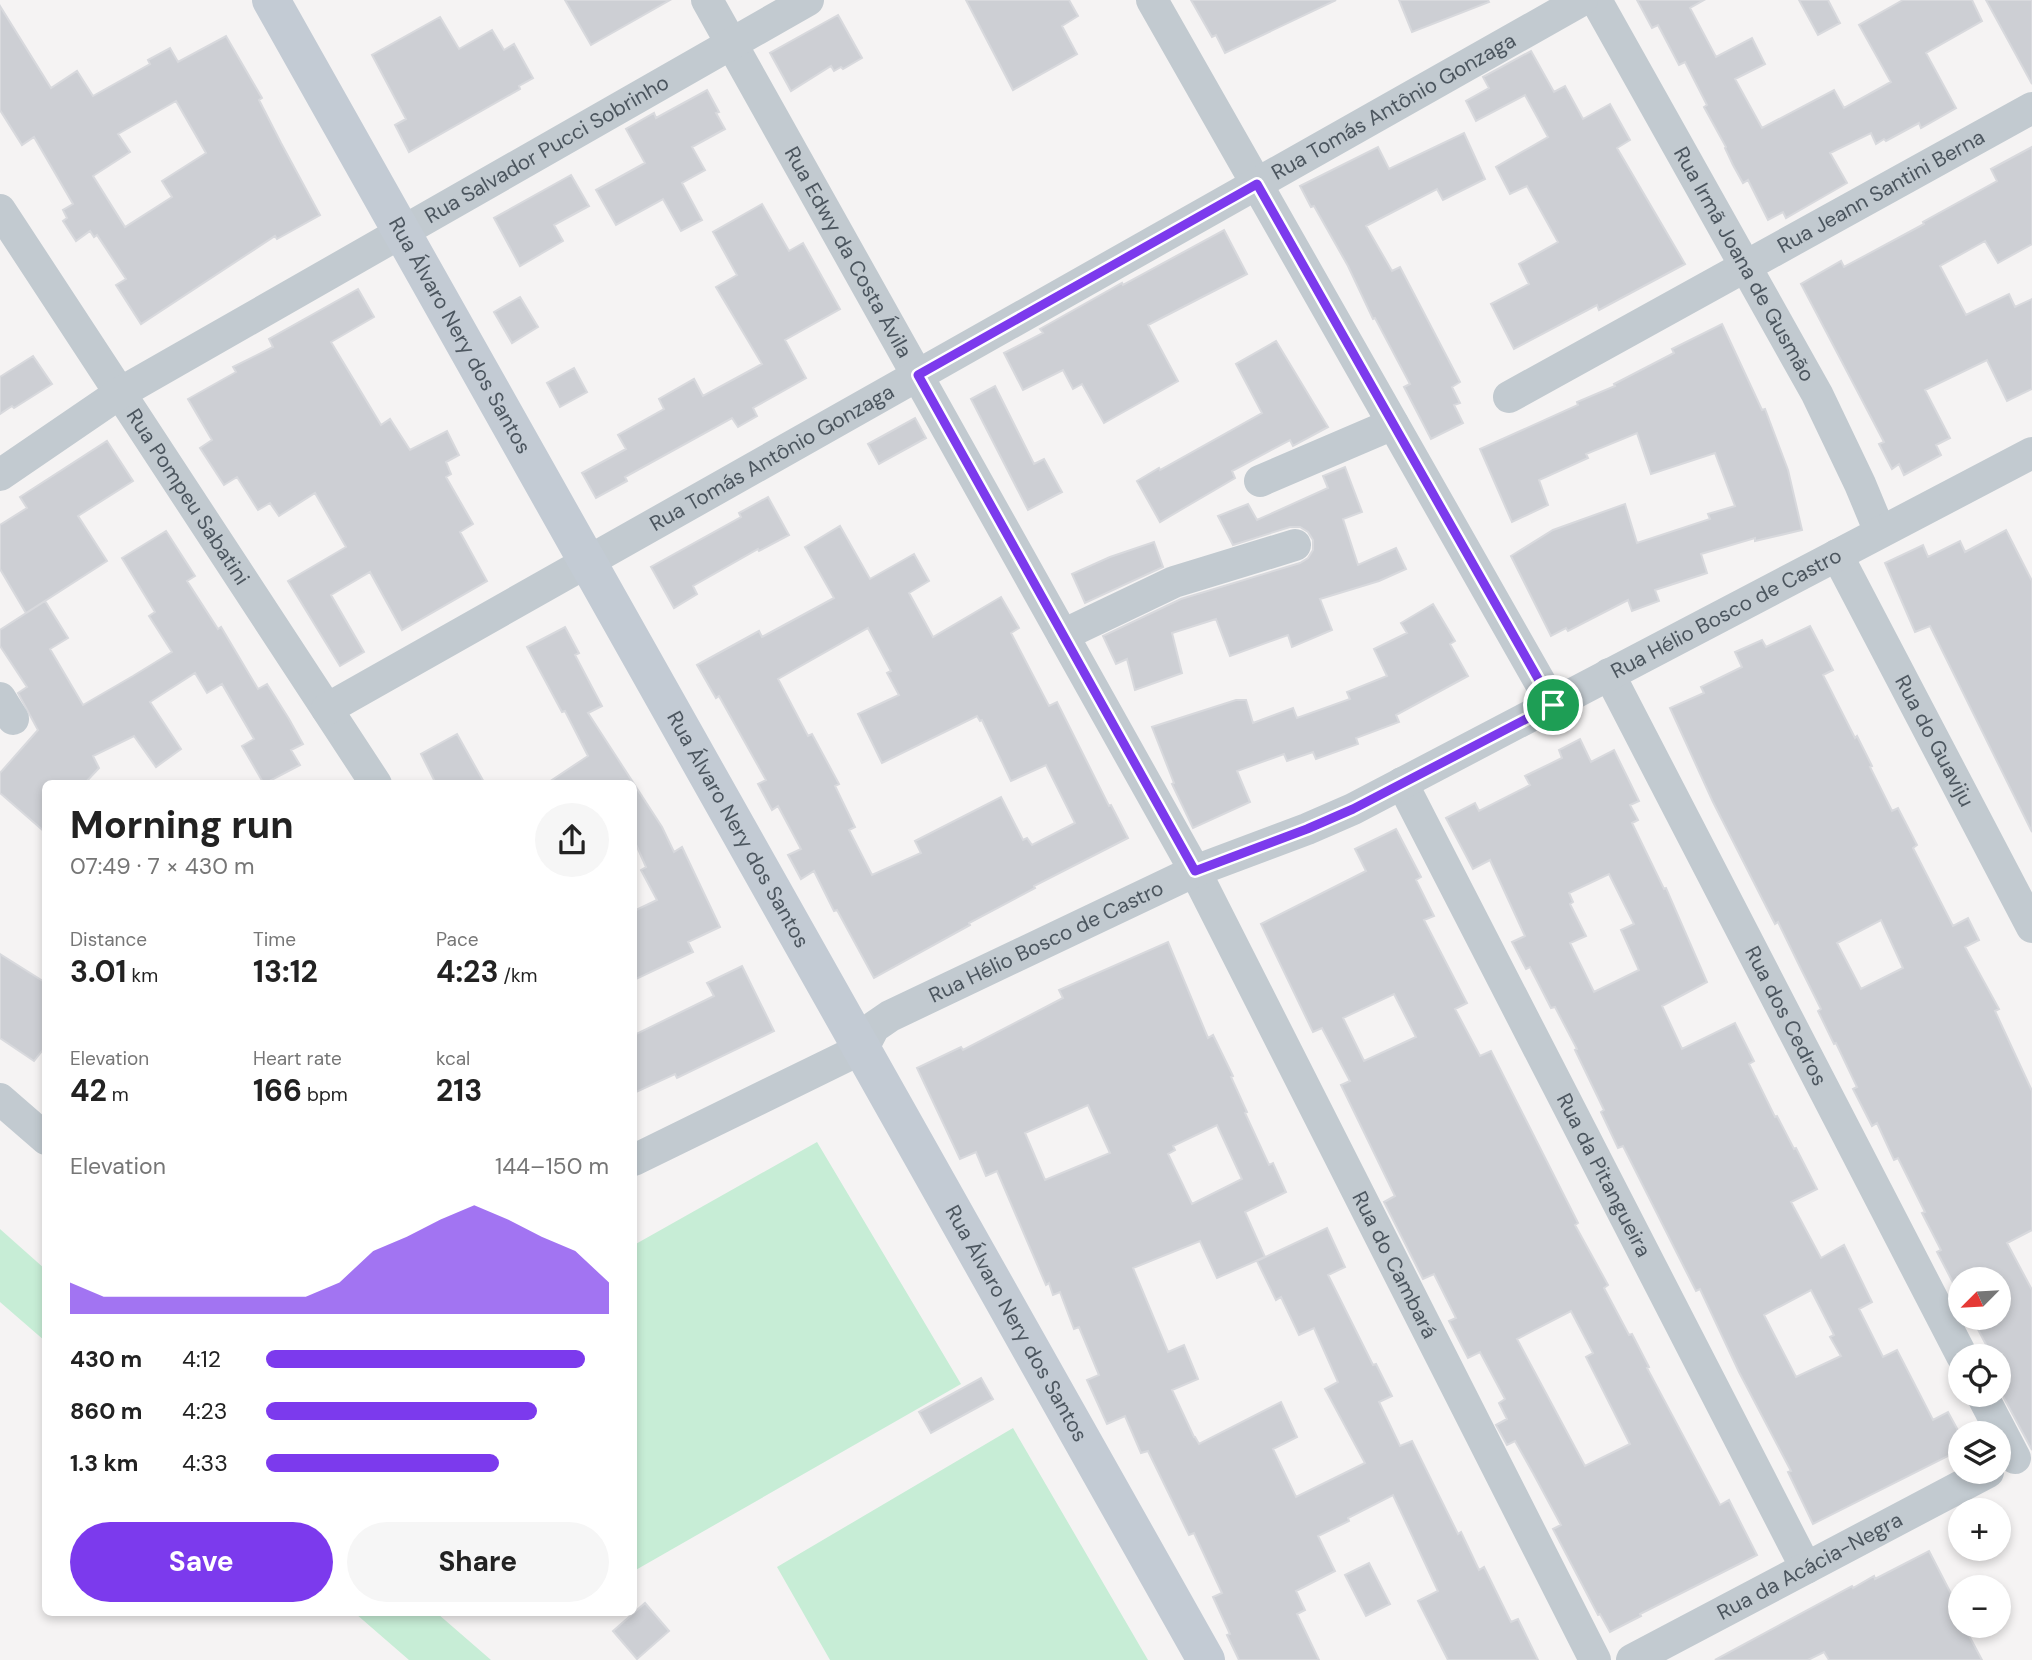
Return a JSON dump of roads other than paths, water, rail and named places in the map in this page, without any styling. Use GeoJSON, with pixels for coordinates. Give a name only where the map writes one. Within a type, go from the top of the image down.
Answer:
{"type":"FeatureCollection","features":[{"type":"Feature","properties":{"kind":"main road","name":"Rua Álvaro Nery dos Santos"},"geometry":{"type":"LineString","coordinates":[[271,0],[1206,1660]]}},
{"type":"Feature","properties":{"kind":"street","name":"Rua Edwy da Costa Ávila"},"geometry":{"type":"LineString","coordinates":[[707,0],[1195,871]]}},
{"type":"Feature","properties":{"kind":"street","name":"Rua Salvador Pucci Sobrinho"},"geometry":{"type":"LineString","coordinates":[[0,475],[120,393],[808,0]]}},
{"type":"Feature","properties":{"kind":"street"},"geometry":{"type":"LineString","coordinates":[[1152,0],[1553,705]]}},
{"type":"Feature","properties":{"kind":"street","name":"Rua Tomás Antônio Gonzaga"},"geometry":{"type":"LineString","coordinates":[[327,709],[1583,0]]}},
{"type":"Feature","properties":{"kind":"street","name":"Rua Irmã Joana de Gusmão"},"geometry":{"type":"LineString","coordinates":[[1596,0],[1822,405],[1880,533]]}},
{"type":"Feature","properties":{"kind":"street","name":"Rua Jeann Santini Berna"},"geometry":{"type":"LineString","coordinates":[[1509,397],[2032,108]]}},
{"type":"Feature","properties":{"kind":"street","name":"Rua Pompeu Sabatini"},"geometry":{"type":"LineString","coordinates":[[0,210],[373,780]]}},
{"type":"Feature","properties":{"kind":"street"},"geometry":{"type":"LineString","coordinates":[[1260,481],[1393,424]]}},
{"type":"Feature","properties":{"kind":"street","name":"Rua Hélio Bosco de Castro"},"geometry":{"type":"LineString","coordinates":[[637,1159],[863,1048],[874,1027],[891,1016],[1195,871],[1307,829],[1402,783],[2032,453]]}},
{"type":"Feature","properties":{"kind":"street"},"geometry":{"type":"LineString","coordinates":[[1063,635],[1174,582],[1295,545]]}},
{"type":"Feature","properties":{"kind":"street","name":"Rua do Guaviju"},"geometry":{"type":"LineString","coordinates":[[1837,555],[2032,927]]}},
{"type":"Feature","properties":{"kind":"street","name":"Rua dos Cedros"},"geometry":{"type":"LineString","coordinates":[[1609,674],[1956,1344]]}},
{"type":"Feature","properties":{"kind":"street","name":"Rua da Pitangueira"},"geometry":{"type":"LineString","coordinates":[[1402,783],[1806,1568]]}},
{"type":"Feature","properties":{"kind":"street","name":"Rua do Cambará"},"geometry":{"type":"LineString","coordinates":[[1195,871],[1595,1660]]}},
{"type":"Feature","properties":{"kind":"street"},"geometry":{"type":"LineString","coordinates":[[0,1099],[42,1136]]}},
{"type":"Feature","properties":{"kind":"street","name":"Rua da Acácia-Negra"},"geometry":{"type":"LineString","coordinates":[[1632,1660],[1965,1484]]}}]}
